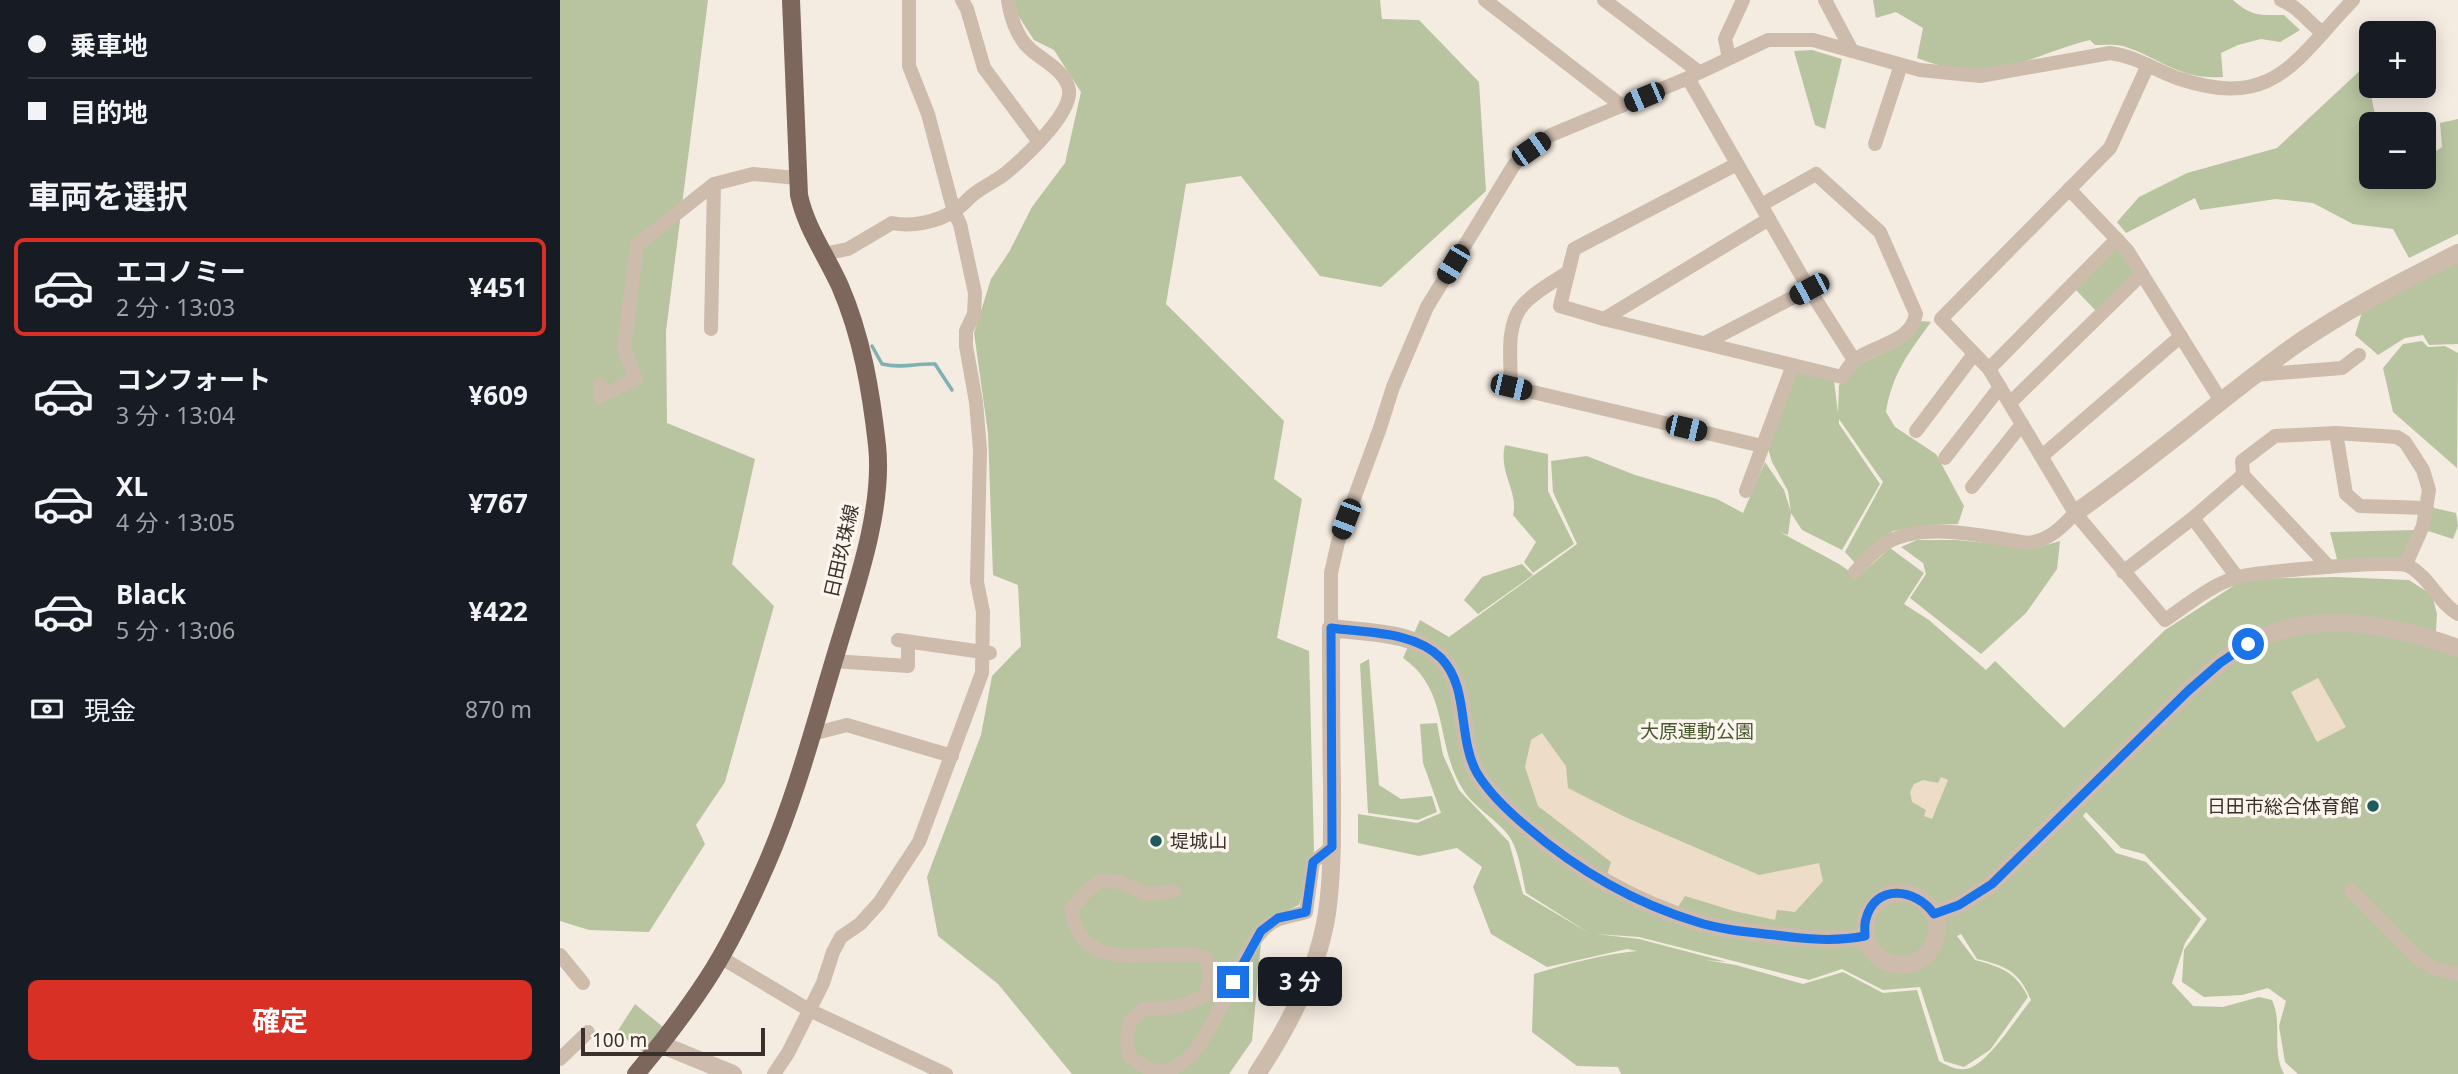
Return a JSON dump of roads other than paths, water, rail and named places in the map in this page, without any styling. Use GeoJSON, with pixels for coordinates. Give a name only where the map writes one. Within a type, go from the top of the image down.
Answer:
{"type":"FeatureCollection","features":[{"type":"Feature","properties":{"kind":"main road","name":"日田玖珠線"},"geometry":{"type":"LineString","coordinates":[[636,1074],[706,980],[767,863],[812,734],[869,537],[877,450],[864,360],[839,283],[803,215],[797,177],[790,0]]}},
{"type":"Feature","properties":{"kind":"street"},"geometry":{"type":"LineString","coordinates":[[774,1074],[823,983],[841,937],[860,924],[880,903],[919,842],[979,684],[987,653],[977,582],[980,450],[966,331],[974,314],[975,293],[960,223],[954,212],[928,114],[909,66],[909,0]]}},
{"type":"Feature","properties":{"kind":"street"},"geometry":{"type":"LineString","coordinates":[[962,0],[984,68],[1039,142]]}},
{"type":"Feature","properties":{"kind":"street"},"geometry":{"type":"LineString","coordinates":[[822,254],[848,249],[892,223],[907,226],[954,212],[973,195],[1005,174],[1039,142],[1068,101],[1069,87],[1051,63],[1028,48],[1014,25],[1008,0]]}},
{"type":"Feature","properties":{"kind":"street"},"geometry":{"type":"LineString","coordinates":[[1485,0],[1622,106]]}},
{"type":"Feature","properties":{"kind":"street"},"geometry":{"type":"LineString","coordinates":[[1604,0],[1623,6],[1694,75],[1737,164],[1809,289],[1854,360]]}},
{"type":"Feature","properties":{"kind":"street"},"geometry":{"type":"LineString","coordinates":[[1729,58],[1725,38],[1743,0]]}},
{"type":"Feature","properties":{"kind":"street"},"geometry":{"type":"LineString","coordinates":[[1825,0],[1852,51]]}},
{"type":"Feature","properties":{"kind":"street"},"geometry":{"type":"LineString","coordinates":[[2281,0],[2295,6],[2306,15],[2309,23],[2323,33]]}},
{"type":"Feature","properties":{"kind":"street"},"geometry":{"type":"LineString","coordinates":[[1257,1074],[1278,1043],[1297,1006],[1316,957],[1327,915],[1332,847],[1331,573],[1338,542],[1393,387],[1427,307],[1514,164],[1550,135],[1694,75],[1768,40],[1813,40],[1920,70],[1980,76],[2110,53],[2127,55],[2177,78],[2210,88],[2233,90],[2257,85],[2287,71],[2353,0]]}},
{"type":"Feature","properties":{"kind":"street"},"geometry":{"type":"LineString","coordinates":[[1875,144],[1901,65]]}},
{"type":"Feature","properties":{"kind":"street"},"geometry":{"type":"LineString","coordinates":[[2148,65],[2110,148],[1941,319],[1989,369],[2076,513],[2165,620],[2204,593],[2237,577],[2329,566],[2406,564],[2424,577],[2445,605],[2458,614]]}},
{"type":"Feature","properties":{"kind":"street"},"geometry":{"type":"LineString","coordinates":[[1737,164],[1574,249],[1560,306],[1842,377],[1854,360],[1899,338],[1914,323],[1916,314],[1880,232],[1816,174],[1761,205]]}},
{"type":"Feature","properties":{"kind":"street"},"geometry":{"type":"LineString","coordinates":[[600,384],[600,396],[636,379],[624,349],[637,245],[714,184],[753,174],[797,177]]}},
{"type":"Feature","properties":{"kind":"street"},"geometry":{"type":"LineString","coordinates":[[711,329],[714,184]]}},
{"type":"Feature","properties":{"kind":"street"},"geometry":{"type":"LineString","coordinates":[[2069,189],[2127,250],[2221,401]]}},
{"type":"Feature","properties":{"kind":"street"},"geometry":{"type":"LineString","coordinates":[[1604,319],[1769,219]]}},
{"type":"Feature","properties":{"kind":"street"},"geometry":{"type":"LineString","coordinates":[[1989,369],[2117,239]]}},
{"type":"Feature","properties":{"kind":"street"},"geometry":{"type":"LineString","coordinates":[[1855,572],[1889,541],[1913,534],[1935,531],[2028,543],[2043,541],[2255,375],[2327,324],[2458,253]]}},
{"type":"Feature","properties":{"kind":"street"},"geometry":{"type":"LineString","coordinates":[[1569,272],[1522,305],[1515,317],[1511,330],[1511,387],[1762,446]]}},
{"type":"Feature","properties":{"kind":"street"},"geometry":{"type":"LineString","coordinates":[[2010,403],[2142,274]]}},
{"type":"Feature","properties":{"kind":"street"},"geometry":{"type":"LineString","coordinates":[[1707,342],[1809,289]]}},
{"type":"Feature","properties":{"kind":"street"},"geometry":{"type":"LineString","coordinates":[[2042,456],[2181,336]]}},
{"type":"Feature","properties":{"kind":"street"},"geometry":{"type":"LineString","coordinates":[[1916,431],[1975,354]]}},
{"type":"Feature","properties":{"kind":"street"},"geometry":{"type":"LineString","coordinates":[[2255,375],[2342,368],[2359,355]]}},
{"type":"Feature","properties":{"kind":"street"},"geometry":{"type":"LineString","coordinates":[[1746,491],[1793,365]]}},
{"type":"Feature","properties":{"kind":"street"},"geometry":{"type":"LineString","coordinates":[[1945,457],[2000,387]]}},
{"type":"Feature","properties":{"kind":"street"},"geometry":{"type":"LineString","coordinates":[[1972,487],[2022,424]]}},
{"type":"Feature","properties":{"kind":"street"},"geometry":{"type":"LineString","coordinates":[[2336,433],[2346,494],[2352,500],[2360,506],[2427,508]]}},
{"type":"Feature","properties":{"kind":"street"},"geometry":{"type":"LineString","coordinates":[[2329,566],[2243,475],[2242,461],[2275,436],[2377,434],[2397,437],[2405,442],[2423,470],[2429,491],[2423,526],[2406,564]]}},
{"type":"Feature","properties":{"kind":"street"},"geometry":{"type":"LineString","coordinates":[[2123,572],[2243,475]]}},
{"type":"Feature","properties":{"kind":"street"},"geometry":{"type":"LineString","coordinates":[[2193,518],[2237,577]]}},
{"type":"Feature","properties":{"kind":"street"},"geometry":{"type":"LineString","coordinates":[[1934,914],[1959,905],[1992,884],[2188,691],[2220,663],[2248,644],[2307,624],[2350,622],[2412,634],[2458,648]]}},
{"type":"Feature","properties":{"kind":"street"},"geometry":{"type":"LineString","coordinates":[[1331,628],[1410,639],[1424,645],[1442,659],[1457,682],[1464,733],[1477,772],[1508,810],[1548,845],[1599,879],[1661,909],[1699,923],[1807,939],[1865,936]]}},
{"type":"Feature","properties":{"kind":"street"},"geometry":{"type":"LineString","coordinates":[[833,661],[908,666],[903,641],[987,653]]}},
{"type":"Feature","properties":{"kind":"street"},"geometry":{"type":"LineString","coordinates":[[812,734],[847,725],[952,756]]}},
{"type":"Feature","properties":{"kind":"street"},"geometry":{"type":"LineString","coordinates":[[1174,891],[1147,894],[1120,882],[1101,881],[1087,891],[1072,909],[1074,928],[1092,949],[1122,957],[1184,954],[1205,957],[1211,978],[1204,996],[1170,1008],[1143,1009],[1129,1021],[1129,1056],[1147,1068],[1163,1071],[1185,1060],[1213,1024],[1243,961],[1261,931],[1278,918],[1306,912],[1313,862],[1332,847]]}},
{"type":"Feature","properties":{"kind":"street"},"geometry":{"type":"LineString","coordinates":[[2351,890],[2416,957],[2435,969],[2458,974]]}},
{"type":"Feature","properties":{"kind":"street"},"geometry":{"type":"LineString","coordinates":[[1892,894],[1916,896],[1927,904],[1934,914],[1936,939],[1921,959],[1910,964],[1885,962],[1875,955],[1865,936],[1866,920],[1871,908],[1880,899],[1892,894]]}},
{"type":"Feature","properties":{"kind":"street"},"geometry":{"type":"LineString","coordinates":[[560,955],[583,984]]}},
{"type":"Feature","properties":{"kind":"street"},"geometry":{"type":"LineString","coordinates":[[720,957],[809,1010],[946,1074]]}},
{"type":"Feature","properties":{"kind":"street"},"geometry":{"type":"LineString","coordinates":[[561,1056],[588,1032]]}},
{"type":"Feature","properties":{"kind":"street"},"geometry":{"type":"LineString","coordinates":[[660,1044],[733,1074]]}},
{"type":"Feature","properties":{"kind":"waterway"},"geometry":{"type":"LineString","coordinates":[[872,346],[882,364],[935,364],[952,390]]}},
{"type":"Feature","properties":{"kind":"place","name":"日田市総合体育館"},"geometry":{"type":"Point","coordinates":[2373,806]}},
{"type":"Feature","properties":{"kind":"place","name":"堤城山"},"geometry":{"type":"Point","coordinates":[1156,841]}},
{"type":"Feature","properties":{"kind":"park label","name":"大原運動公園"},"geometry":{"type":"Point","coordinates":[1697,731]}}]}
